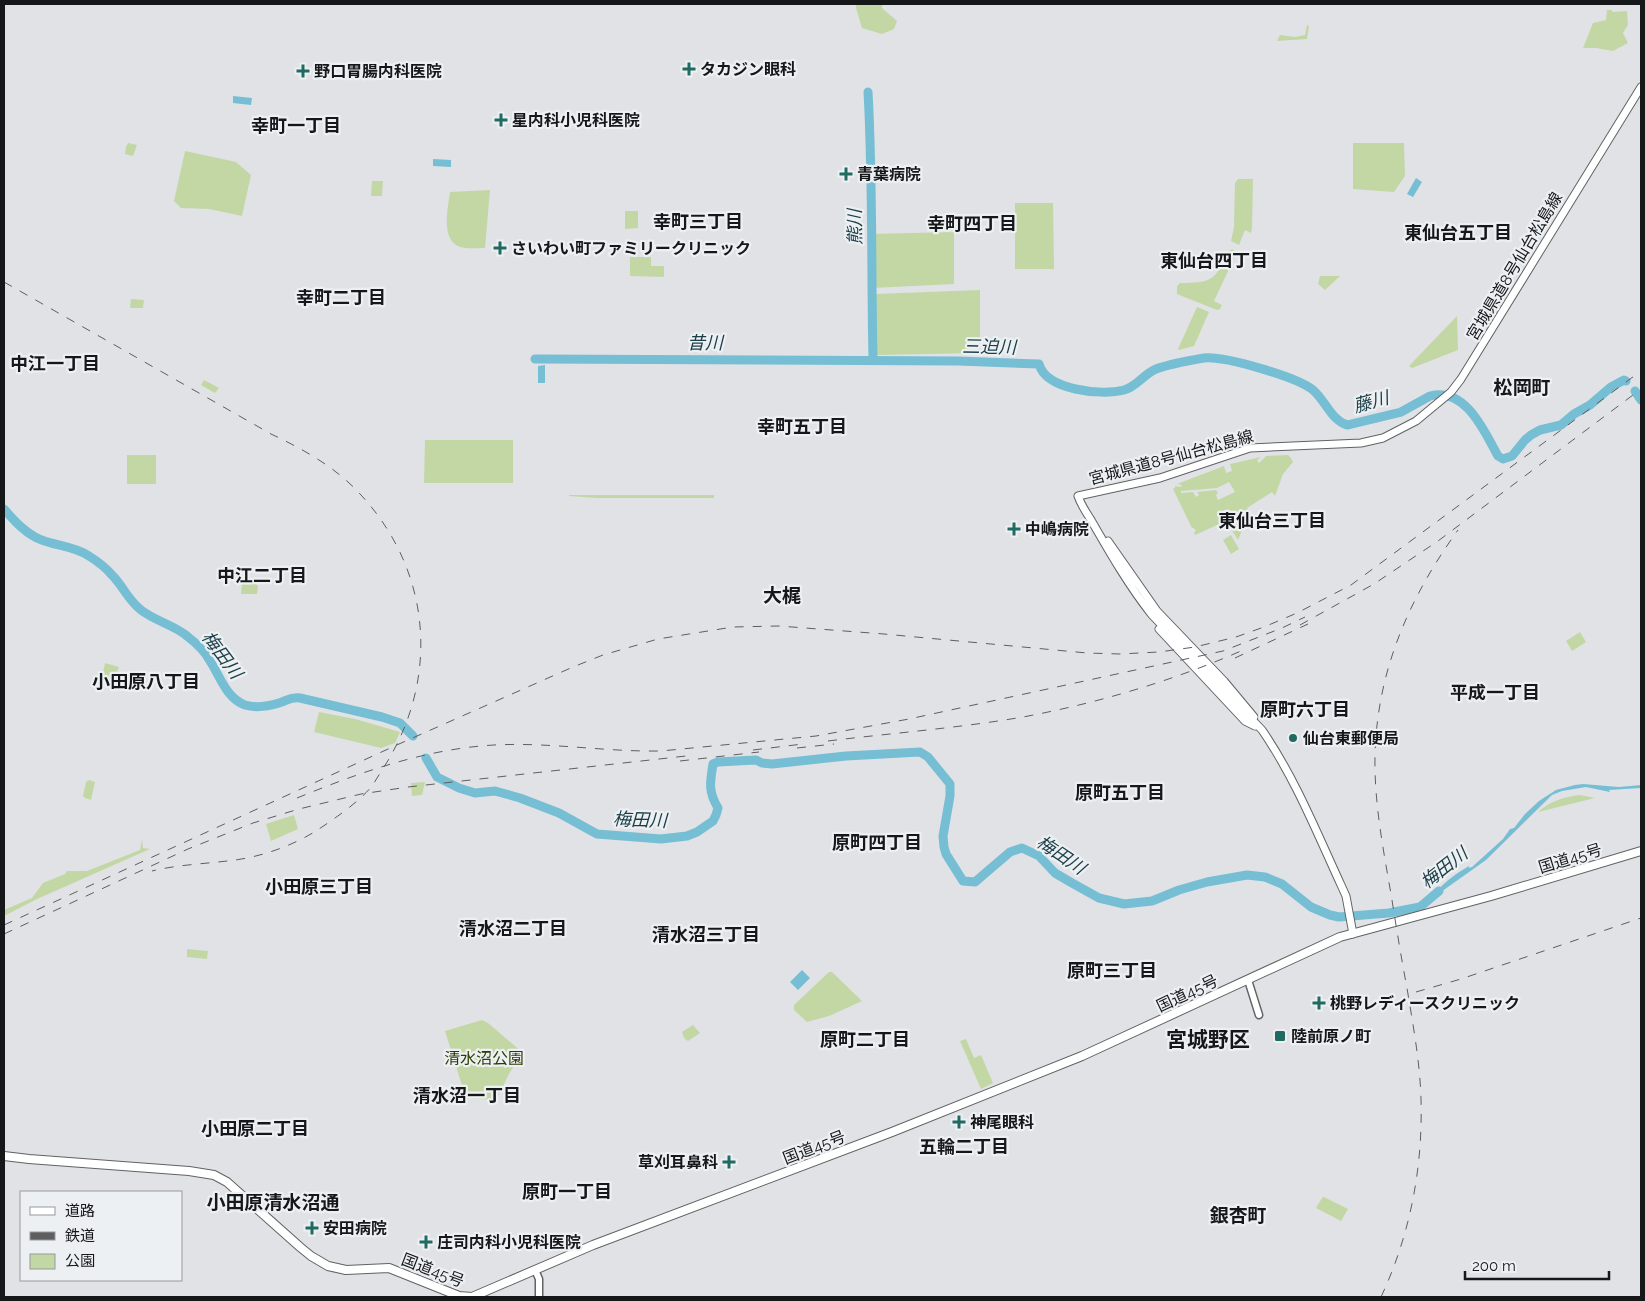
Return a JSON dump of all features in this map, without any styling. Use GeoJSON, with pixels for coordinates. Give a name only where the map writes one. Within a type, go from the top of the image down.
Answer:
{"type":"FeatureCollection","features":[{"type":"Feature","properties":{"kind":"highway","name":"国道45号"},"geometry":{"type":"LineString","coordinates":[[4,1156],[188,1171],[214,1175],[227,1182],[300,1247],[333,1268],[346,1270],[381,1268],[397,1270],[459,1296],[469,1297],[655,1221],[892,1132],[1056,1067],[1101,1048],[1328,942],[1641,851]]}},
{"type":"Feature","properties":{"kind":"main road","name":"宮城県道8号仙台松島線"},"geometry":{"type":"LineString","coordinates":[[1353,934],[1346,896],[1288,771],[1262,730],[1152,615],[1097,532],[1078,496],[1160,478],[1250,448],[1372,441],[1407,427],[1451,392],[1471,364],[1528,268],[1641,87]]}},
{"type":"Feature","properties":{"kind":"main road"},"geometry":{"type":"LineString","coordinates":[[1116,570],[1149,619],[1245,721],[1262,730]]}},
{"type":"Feature","properties":{"kind":"main road"},"geometry":{"type":"LineString","coordinates":[[1248,980],[1258,1010]]}},
{"type":"Feature","properties":{"kind":"main road"},"geometry":{"type":"LineString","coordinates":[[535,1270],[539,1279],[538,1297]]}},
{"type":"Feature","properties":{"kind":"green space"},"geometry":{"type":"Polygon","coordinates":[[[856,4],[882,4],[882,8],[897,21],[894,29],[882,34],[862,28],[856,4]]]}},
{"type":"Feature","properties":{"kind":"green space"},"geometry":{"type":"Polygon","coordinates":[[[1607,10],[1612,10],[1612,12],[1627,11],[1628,25],[1623,33],[1628,43],[1613,51],[1583,48],[1593,23],[1606,20],[1607,10]]]}},
{"type":"Feature","properties":{"kind":"green space"},"geometry":{"type":"Polygon","coordinates":[[[1307,25],[1309,26],[1307,39],[1277,41],[1280,35],[1295,37],[1305,35],[1307,25]]]}},
{"type":"Feature","properties":{"kind":"green space"},"geometry":{"type":"Polygon","coordinates":[[[128,143],[137,145],[133,156],[125,154],[128,143]]]}},
{"type":"Feature","properties":{"kind":"green space"},"geometry":{"type":"Polygon","coordinates":[[[1353,143],[1404,143],[1405,176],[1394,192],[1353,189],[1353,143]]]}},
{"type":"Feature","properties":{"kind":"green space"},"geometry":{"type":"Polygon","coordinates":[[[185,151],[236,162],[251,175],[242,216],[209,209],[181,208],[174,201],[185,151]]]}},
{"type":"Feature","properties":{"kind":"green space"},"geometry":{"type":"Polygon","coordinates":[[[1238,179],[1253,179],[1251,233],[1245,230],[1239,245],[1231,241],[1234,227],[1235,183],[1238,179]]]}},
{"type":"Feature","properties":{"kind":"green space"},"geometry":{"type":"Polygon","coordinates":[[[372,181],[383,181],[382,196],[371,196],[372,181]]]}},
{"type":"Feature","properties":{"kind":"green space"},"geometry":{"type":"Polygon","coordinates":[[[490,190],[485,248],[460,247],[450,238],[448,231],[447,215],[450,192],[490,190]]]}},
{"type":"Feature","properties":{"kind":"green space"},"geometry":{"type":"Polygon","coordinates":[[[1015,203],[1053,203],[1054,269],[1015,269],[1015,203]]]}},
{"type":"Feature","properties":{"kind":"green space"},"geometry":{"type":"Polygon","coordinates":[[[625,211],[638,211],[638,228],[625,229],[625,211]]]}},
{"type":"Feature","properties":{"kind":"green space"},"geometry":{"type":"Polygon","coordinates":[[[954,232],[954,284],[872,288],[872,234],[954,232]]]}},
{"type":"Feature","properties":{"kind":"green space"},"geometry":{"type":"Polygon","coordinates":[[[1232,249],[1237,252],[1214,301],[1222,305],[1220,309],[1217,310],[1177,294],[1177,286],[1180,283],[1200,282],[1212,278],[1232,249]]]}},
{"type":"Feature","properties":{"kind":"green space"},"geometry":{"type":"Polygon","coordinates":[[[630,257],[651,257],[651,266],[664,266],[664,277],[630,276],[630,257]]]}},
{"type":"Feature","properties":{"kind":"green space"},"geometry":{"type":"Polygon","coordinates":[[[1320,276],[1340,276],[1325,290],[1318,284],[1320,276]]]}},
{"type":"Feature","properties":{"kind":"green space"},"geometry":{"type":"Polygon","coordinates":[[[980,290],[980,353],[876,355],[876,294],[980,290]]]}},
{"type":"Feature","properties":{"kind":"green space"},"geometry":{"type":"Polygon","coordinates":[[[131,299],[144,300],[143,308],[130,308],[131,299]]]}},
{"type":"Feature","properties":{"kind":"green space"},"geometry":{"type":"Polygon","coordinates":[[[1197,307],[1209,312],[1194,346],[1179,350],[1178,349],[1197,307]]]}},
{"type":"Feature","properties":{"kind":"green space"},"geometry":{"type":"Polygon","coordinates":[[[1457,316],[1458,350],[1412,368],[1409,366],[1457,316]]]}},
{"type":"Feature","properties":{"kind":"green space"},"geometry":{"type":"Polygon","coordinates":[[[204,380],[219,388],[215,393],[201,385],[204,380]]]}},
{"type":"Feature","properties":{"kind":"green space"},"geometry":{"type":"Polygon","coordinates":[[[425,440],[513,440],[513,483],[424,483],[425,440]]]}},
{"type":"Feature","properties":{"kind":"green space"},"geometry":{"type":"Polygon","coordinates":[[[127,455],[156,455],[156,484],[127,484],[127,455]]]}},
{"type":"Feature","properties":{"kind":"green space"},"geometry":{"type":"Polygon","coordinates":[[[1288,455],[1293,462],[1283,474],[1275,496],[1272,492],[1247,508],[1249,513],[1238,540],[1226,521],[1195,535],[1196,530],[1192,528],[1173,489],[1175,486],[1181,487],[1182,485],[1177,484],[1224,466],[1226,473],[1232,471],[1230,464],[1261,457],[1257,460],[1259,463],[1266,456],[1288,455]],[[1229,482],[1217,488],[1181,491],[1181,493],[1193,492],[1196,497],[1199,495],[1197,492],[1216,490],[1218,500],[1235,492],[1229,482]]]}},
{"type":"Feature","properties":{"kind":"green space"},"geometry":{"type":"Polygon","coordinates":[[[569,495],[714,495],[714,498],[596,498],[569,495]]]}},
{"type":"Feature","properties":{"kind":"green space"},"geometry":{"type":"Polygon","coordinates":[[[1231,535],[1239,549],[1231,554],[1223,540],[1231,535]]]}},
{"type":"Feature","properties":{"kind":"green space"},"geometry":{"type":"Polygon","coordinates":[[[242,584],[256,584],[258,586],[257,594],[241,594],[242,584]]]}},
{"type":"Feature","properties":{"kind":"green space"},"geometry":{"type":"Polygon","coordinates":[[[1580,632],[1586,642],[1572,651],[1566,641],[1580,632]]]}},
{"type":"Feature","properties":{"kind":"green space"},"geometry":{"type":"Polygon","coordinates":[[[105,663],[119,667],[112,684],[101,682],[105,663]]]}},
{"type":"Feature","properties":{"kind":"green space"},"geometry":{"type":"Polygon","coordinates":[[[319,712],[355,719],[400,732],[395,743],[381,748],[314,732],[319,712]]]}},
{"type":"Feature","properties":{"kind":"green space"},"geometry":{"type":"Polygon","coordinates":[[[89,780],[95,782],[91,800],[83,796],[86,782],[89,780]]]}},
{"type":"Feature","properties":{"kind":"green space"},"geometry":{"type":"Polygon","coordinates":[[[425,782],[422,795],[412,796],[411,783],[425,782]]]}},
{"type":"Feature","properties":{"kind":"green space"},"geometry":{"type":"Polygon","coordinates":[[[1580,795],[1595,798],[1538,812],[1558,800],[1580,795]]]}},
{"type":"Feature","properties":{"kind":"green space"},"geometry":{"type":"Polygon","coordinates":[[[294,815],[298,829],[271,841],[266,824],[294,815]]]}},
{"type":"Feature","properties":{"kind":"green space"},"geometry":{"type":"Polygon","coordinates":[[[142,839],[143,848],[150,849],[37,899],[4,916],[4,910],[32,898],[43,883],[65,874],[67,871],[87,871],[140,850],[142,839]]]}},
{"type":"Feature","properties":{"kind":"green space"},"geometry":{"type":"Polygon","coordinates":[[[187,949],[208,951],[207,959],[187,957],[187,949]]]}},
{"type":"Feature","properties":{"kind":"green space"},"geometry":{"type":"Polygon","coordinates":[[[829,972],[832,972],[862,1001],[829,1016],[807,1022],[794,1010],[794,1005],[829,972]]]}},
{"type":"Feature","properties":{"kind":"green space","name":"清水沼公園"},"geometry":{"type":"Polygon","coordinates":[[[482,1020],[522,1052],[496,1100],[466,1098],[445,1031],[482,1020]]]}},
{"type":"Feature","properties":{"kind":"green space"},"geometry":{"type":"Polygon","coordinates":[[[693,1025],[700,1033],[688,1041],[684,1038],[682,1032],[693,1025]]]}},
{"type":"Feature","properties":{"kind":"green space"},"geometry":{"type":"Polygon","coordinates":[[[966,1039],[974,1058],[981,1055],[993,1083],[981,1089],[960,1041],[966,1039]]]}},
{"type":"Feature","properties":{"kind":"green space"},"geometry":{"type":"Polygon","coordinates":[[[1324,1197],[1348,1209],[1341,1221],[1316,1208],[1324,1197]]]}},
{"type":"Feature","properties":{"kind":"water"},"geometry":{"type":"Polygon","coordinates":[[[233,96],[252,98],[251,105],[233,103],[233,96]]]}},
{"type":"Feature","properties":{"kind":"water"},"geometry":{"type":"Polygon","coordinates":[[[433,159],[451,160],[451,167],[433,166],[433,159]]]}},
{"type":"Feature","properties":{"kind":"water"},"geometry":{"type":"Polygon","coordinates":[[[1416,178],[1422,182],[1413,197],[1407,194],[1416,178]]]}},
{"type":"Feature","properties":{"kind":"water"},"geometry":{"type":"Polygon","coordinates":[[[545,365],[545,383],[538,383],[538,366],[545,365]]]}},
{"type":"Feature","properties":{"kind":"water"},"geometry":{"type":"Polygon","coordinates":[[[1583,784],[1619,787],[1641,785],[1641,788],[1609,790],[1610,792],[1586,787],[1562,791],[1552,795],[1486,860],[1431,899],[1448,880],[1469,866],[1469,868],[1472,867],[1503,839],[1510,829],[1514,828],[1539,801],[1556,790],[1583,784]]]}},
{"type":"Feature","properties":{"kind":"water"},"geometry":{"type":"Polygon","coordinates":[[[802,970],[810,978],[798,990],[790,982],[802,970]]]}},
{"type":"Feature","properties":{"kind":"waterway","name":"熊川"},"geometry":{"type":"LineString","coordinates":[[868,92],[873,358],[875,360]]}},
{"type":"Feature","properties":{"kind":"waterway","name":"藤川"},"geometry":{"type":"LineString","coordinates":[[535,359],[958,361],[1039,364],[1044,373],[1052,380],[1063,385],[1089,391],[1114,392],[1128,388],[1161,367],[1204,358],[1214,358],[1260,368],[1305,385],[1317,394],[1337,419],[1347,425],[1401,412],[1430,396],[1443,395],[1454,398],[1464,404],[1472,413],[1498,456],[1503,459],[1512,456],[1531,435],[1540,430],[1561,425],[1574,414],[1590,405],[1611,387],[1624,380],[1626,381]]}},
{"type":"Feature","properties":{"kind":"waterway","name":"藤川"},"geometry":{"type":"LineString","coordinates":[[1635,391],[1641,400]]}},
{"type":"Feature","properties":{"kind":"waterway","name":"梅田川"},"geometry":{"type":"LineString","coordinates":[[4,509],[22,528],[35,537],[83,552],[92,558],[116,579],[141,610],[182,632],[194,641],[208,657],[228,692],[238,702],[249,706],[262,706],[275,704],[291,698],[300,698],[400,723],[413,736]]}},
{"type":"Feature","properties":{"kind":"waterway","name":"梅田川"},"geometry":{"type":"LineString","coordinates":[[426,758],[437,777],[459,788],[475,793],[495,791],[520,798],[559,813],[597,834],[661,839],[687,836],[697,832],[713,821],[718,808],[711,792],[711,782],[713,764],[718,762],[756,760],[772,764],[846,756],[920,752],[928,757],[950,784],[950,796],[943,836],[944,847],[946,854],[963,881],[975,882],[1010,852],[1022,848],[1039,856],[1055,873],[1099,898],[1124,904],[1152,901],[1179,890],[1207,882],[1247,875],[1265,877],[1282,884],[1311,907],[1339,917],[1389,913],[1420,907],[1439,891]]}},
{"type":"Feature","properties":{"kind":"railway"},"geometry":{"type":"LineString","coordinates":[[4,282],[295,446],[341,476],[361,495],[385,525],[402,558],[414,592],[420,627],[420,663],[414,698],[402,733],[384,767],[372,786],[360,799],[316,831],[273,851],[239,860],[152,871]]}},
{"type":"Feature","properties":{"kind":"railway"},"geometry":{"type":"LineString","coordinates":[[4,925],[399,744],[573,667],[603,655],[658,639],[733,627],[779,626],[1087,653],[1120,654],[1159,652],[1195,647],[1236,637],[1297,613],[1351,585],[1641,371]]}},
{"type":"Feature","properties":{"kind":"railway"},"geometry":{"type":"LineString","coordinates":[[1300,625],[1374,584],[1438,541],[1641,389]]}},
{"type":"Feature","properties":{"kind":"railway"},"geometry":{"type":"LineString","coordinates":[[1381,1297],[1400,1250],[1413,1201],[1420,1150],[1421,1099],[1416,1044],[1378,808],[1375,773],[1377,724],[1389,665],[1399,636],[1425,582],[1458,530]]}},
{"type":"Feature","properties":{"kind":"railway"},"geometry":{"type":"LineString","coordinates":[[297,798],[345,779],[394,763],[468,747],[515,744],[661,751],[816,736],[909,719],[1223,651],[1305,617]]}},
{"type":"Feature","properties":{"kind":"railway"},"geometry":{"type":"LineString","coordinates":[[1235,658],[1308,624]]}},
{"type":"Feature","properties":{"kind":"railway"},"geometry":{"type":"LineString","coordinates":[[828,741],[975,724],[1023,717],[1079,705],[1134,690],[1188,672],[1241,651]]}},
{"type":"Feature","properties":{"kind":"railway"},"geometry":{"type":"LineString","coordinates":[[753,750],[803,744]]}},
{"type":"Feature","properties":{"kind":"railway"},"geometry":{"type":"LineString","coordinates":[[797,748],[834,744]]}},
{"type":"Feature","properties":{"kind":"railway"},"geometry":{"type":"LineString","coordinates":[[680,761],[759,752]]}},
{"type":"Feature","properties":{"kind":"railway"},"geometry":{"type":"LineString","coordinates":[[4,934],[188,849],[253,823],[299,809],[361,794],[408,787],[686,756]]}},
{"type":"Feature","properties":{"kind":"railway"},"geometry":{"type":"LineString","coordinates":[[1416,992],[1461,979],[1641,918]]}},
{"type":"Feature","properties":{"kind":"place","name":"タカジン眼科"},"geometry":{"type":"Point","coordinates":[689,69]}},
{"type":"Feature","properties":{"kind":"place","name":"野口胃腸内科医院"},"geometry":{"type":"Point","coordinates":[303,71]}},
{"type":"Feature","properties":{"kind":"place","name":"星内科小児科医院"},"geometry":{"type":"Point","coordinates":[501,120]}},
{"type":"Feature","properties":{"kind":"place","name":"青葉病院"},"geometry":{"type":"Point","coordinates":[846,174]}},
{"type":"Feature","properties":{"kind":"place","name":"さいわい町ファミリークリニック"},"geometry":{"type":"Point","coordinates":[500,248]}},
{"type":"Feature","properties":{"kind":"place","name":"中嶋病院"},"geometry":{"type":"Point","coordinates":[1014,529]}},
{"type":"Feature","properties":{"kind":"place","name":"仙台東郵便局"},"geometry":{"type":"Point","coordinates":[1293,738]}},
{"type":"Feature","properties":{"kind":"place","name":"桃野レディースクリニック"},"geometry":{"type":"Point","coordinates":[1319,1003]}},
{"type":"Feature","properties":{"kind":"place","name":"陸前原ノ町"},"geometry":{"type":"Point","coordinates":[1280,1036]}},
{"type":"Feature","properties":{"kind":"place","name":"神尾眼科"},"geometry":{"type":"Point","coordinates":[959,1122]}},
{"type":"Feature","properties":{"kind":"place","name":"草刈耳鼻科"},"geometry":{"type":"Point","coordinates":[729,1162]}},
{"type":"Feature","properties":{"kind":"place","name":"安田病院"},"geometry":{"type":"Point","coordinates":[312,1228]}},
{"type":"Feature","properties":{"kind":"place","name":"庄司内科小児科医院"},"geometry":{"type":"Point","coordinates":[426,1242]}},
{"type":"Feature","properties":{"kind":"district","name":"幸町一丁目"},"geometry":{"type":"Point","coordinates":[296,126]}},
{"type":"Feature","properties":{"kind":"district","name":"幸町三丁目"},"geometry":{"type":"Point","coordinates":[698,222]}},
{"type":"Feature","properties":{"kind":"district","name":"幸町四丁目"},"geometry":{"type":"Point","coordinates":[972,224]}},
{"type":"Feature","properties":{"kind":"district","name":"東仙台五丁目"},"geometry":{"type":"Point","coordinates":[1458,233]}},
{"type":"Feature","properties":{"kind":"district","name":"東仙台四丁目"},"geometry":{"type":"Point","coordinates":[1214,261]}},
{"type":"Feature","properties":{"kind":"district","name":"幸町二丁目"},"geometry":{"type":"Point","coordinates":[341,298]}},
{"type":"Feature","properties":{"kind":"district","name":"中江一丁目"},"geometry":{"type":"Point","coordinates":[55,364]}},
{"type":"Feature","properties":{"kind":"district","name":"松岡町"},"geometry":{"type":"Point","coordinates":[1522,387]}},
{"type":"Feature","properties":{"kind":"district","name":"幸町五丁目"},"geometry":{"type":"Point","coordinates":[802,427]}},
{"type":"Feature","properties":{"kind":"district","name":"東仙台三丁目"},"geometry":{"type":"Point","coordinates":[1272,521]}},
{"type":"Feature","properties":{"kind":"district","name":"中江二丁目"},"geometry":{"type":"Point","coordinates":[262,576]}},
{"type":"Feature","properties":{"kind":"district","name":"大梶"},"geometry":{"type":"Point","coordinates":[782,595]}},
{"type":"Feature","properties":{"kind":"district","name":"小田原八丁目"},"geometry":{"type":"Point","coordinates":[146,682]}},
{"type":"Feature","properties":{"kind":"district","name":"平成一丁目"},"geometry":{"type":"Point","coordinates":[1495,693]}},
{"type":"Feature","properties":{"kind":"district","name":"原町六丁目"},"geometry":{"type":"Point","coordinates":[1305,710]}},
{"type":"Feature","properties":{"kind":"district","name":"原町五丁目"},"geometry":{"type":"Point","coordinates":[1120,793]}},
{"type":"Feature","properties":{"kind":"district","name":"原町四丁目"},"geometry":{"type":"Point","coordinates":[877,843]}},
{"type":"Feature","properties":{"kind":"district","name":"小田原三丁目"},"geometry":{"type":"Point","coordinates":[319,887]}},
{"type":"Feature","properties":{"kind":"district","name":"清水沼二丁目"},"geometry":{"type":"Point","coordinates":[513,929]}},
{"type":"Feature","properties":{"kind":"district","name":"清水沼三丁目"},"geometry":{"type":"Point","coordinates":[706,935]}},
{"type":"Feature","properties":{"kind":"district","name":"原町三丁目"},"geometry":{"type":"Point","coordinates":[1112,971]}},
{"type":"Feature","properties":{"kind":"district","name":"原町二丁目"},"geometry":{"type":"Point","coordinates":[865,1040]}},
{"type":"Feature","properties":{"kind":"district","name":"宮城野区"},"geometry":{"type":"Point","coordinates":[1208,1040]}},
{"type":"Feature","properties":{"kind":"district","name":"清水沼一丁目"},"geometry":{"type":"Point","coordinates":[467,1096]}},
{"type":"Feature","properties":{"kind":"district","name":"小田原二丁目"},"geometry":{"type":"Point","coordinates":[255,1129]}},
{"type":"Feature","properties":{"kind":"district","name":"五輪二丁目"},"geometry":{"type":"Point","coordinates":[964,1147]}},
{"type":"Feature","properties":{"kind":"district","name":"原町一丁目"},"geometry":{"type":"Point","coordinates":[567,1192]}},
{"type":"Feature","properties":{"kind":"district","name":"小田原清水沼通"},"geometry":{"type":"Point","coordinates":[273,1202]}},
{"type":"Feature","properties":{"kind":"district","name":"銀杏町"},"geometry":{"type":"Point","coordinates":[1238,1215]}},
{"type":"Feature","properties":{"kind":"water label","name":"昔川"},"geometry":{"type":"Point","coordinates":[705,343]}},
{"type":"Feature","properties":{"kind":"water label","name":"三迫川"},"geometry":{"type":"Point","coordinates":[989,347]}}]}
